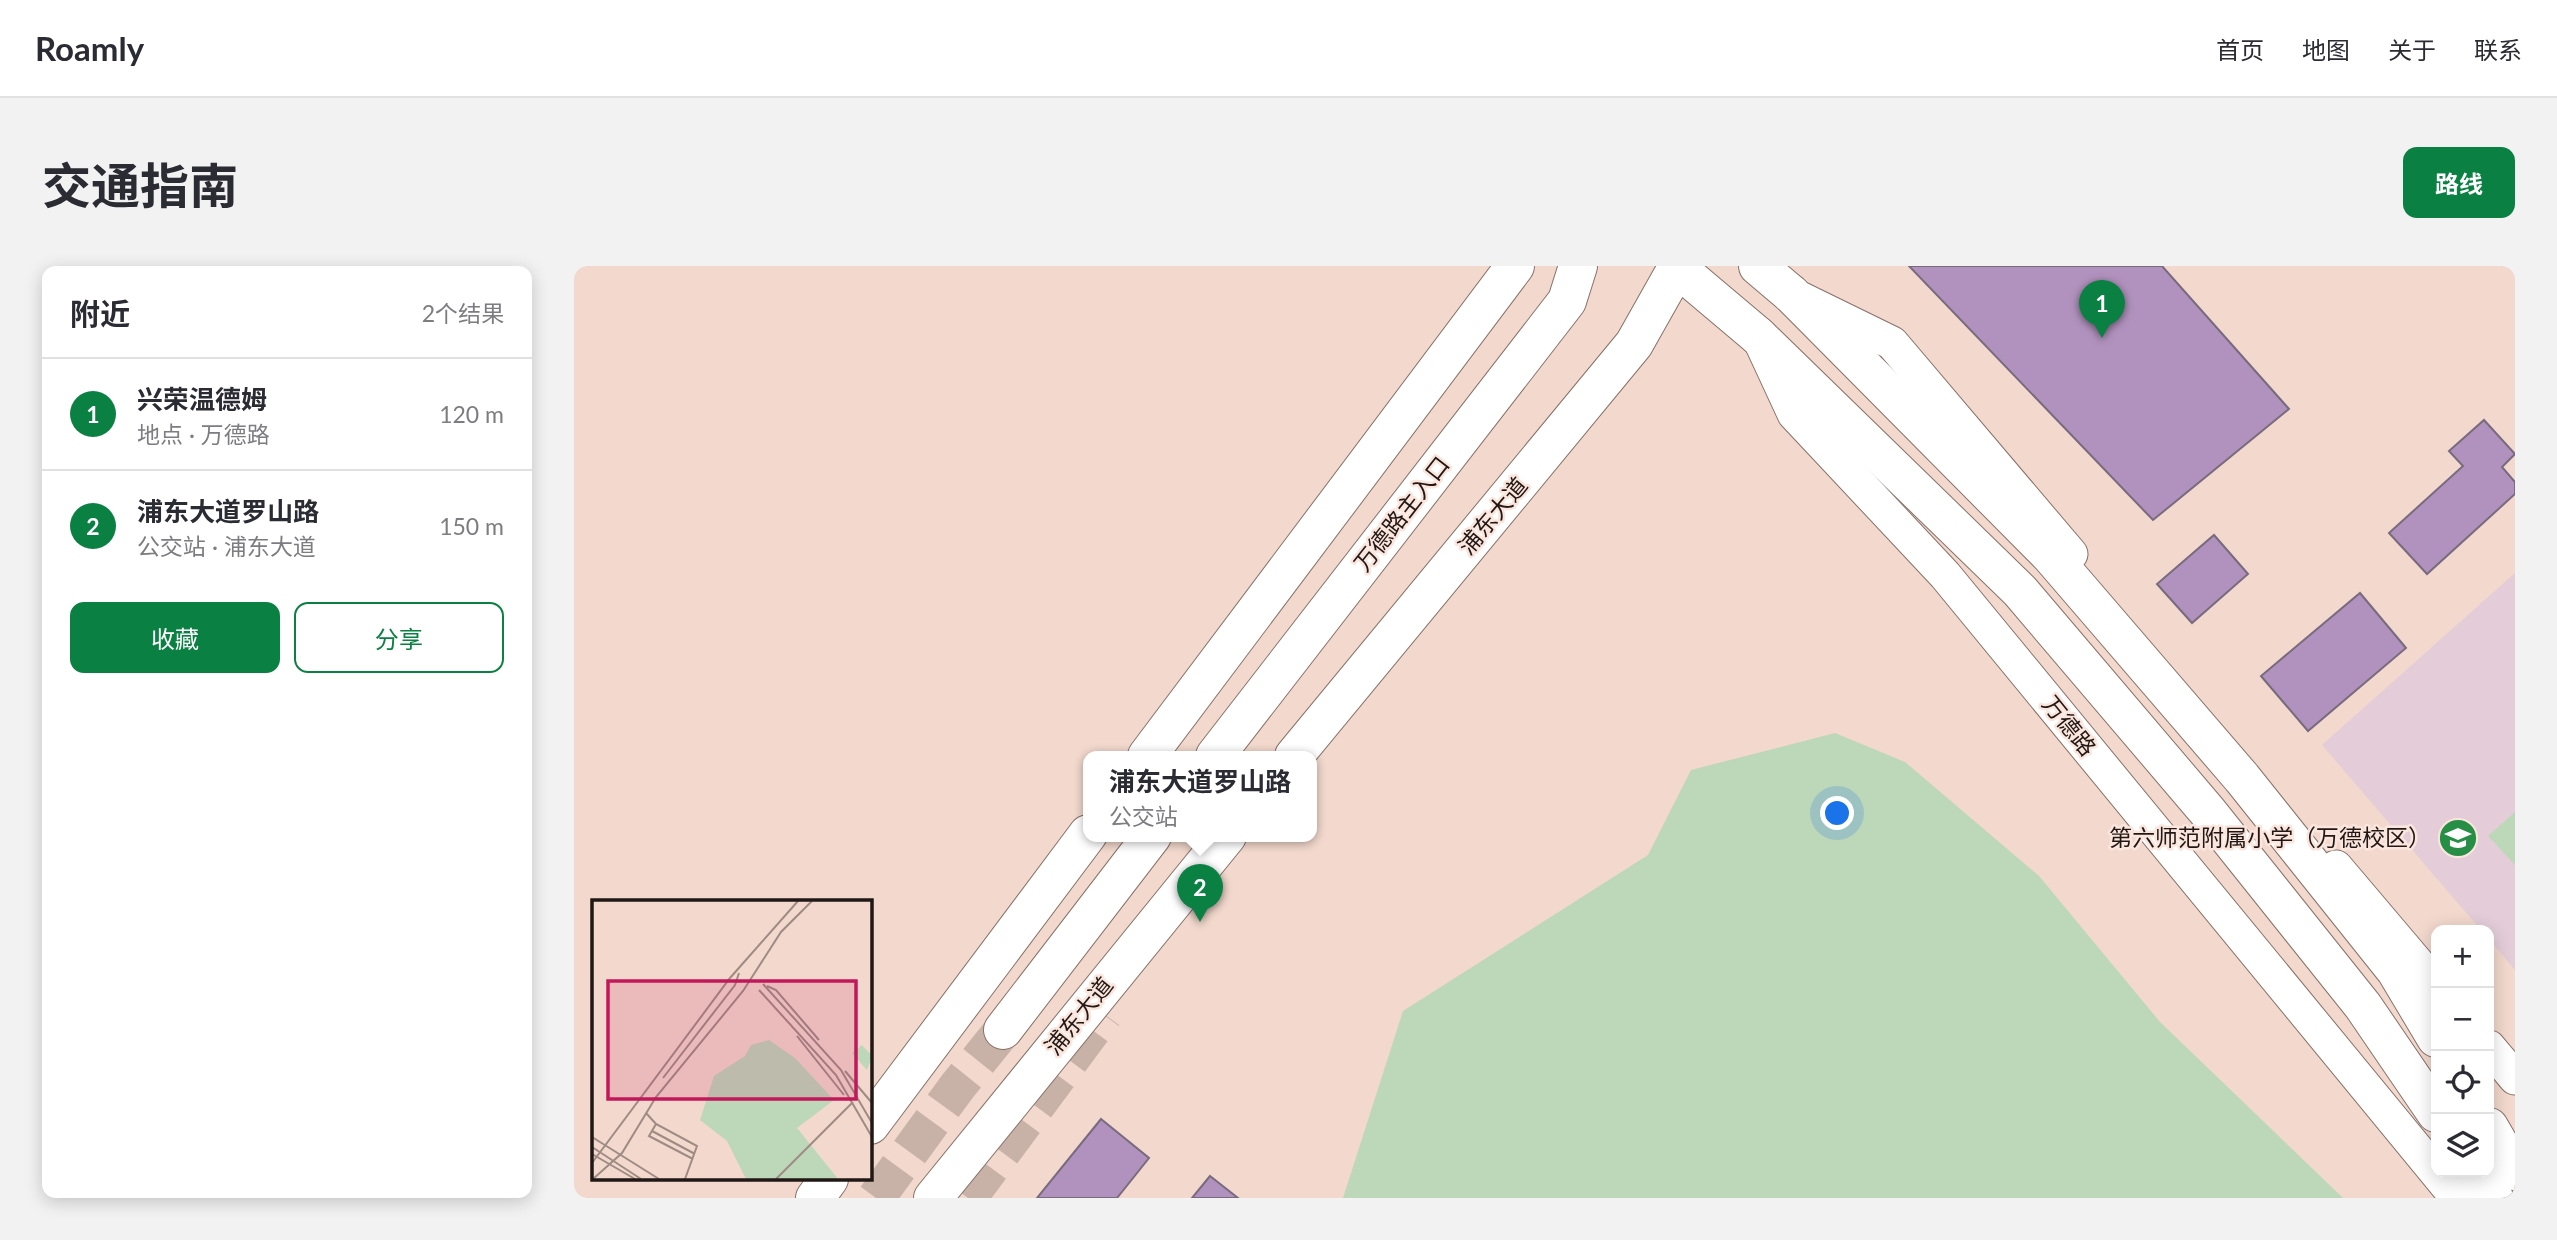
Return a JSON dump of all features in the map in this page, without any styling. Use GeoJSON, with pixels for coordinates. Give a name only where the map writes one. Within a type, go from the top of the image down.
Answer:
{"type":"FeatureCollection","features":[{"type":"Feature","properties":{"kind":"main road"},"geometry":{"type":"LineString","coordinates":[[1151,751],[1515,266]]}},
{"type":"Feature","properties":{"kind":"main road","name":"万德路主入口"},"geometry":{"type":"LineString","coordinates":[[1219,751],[1567,301],[1578,266]]}},
{"type":"Feature","properties":{"kind":"main road","name":"万德路"},"geometry":{"type":"LineString","coordinates":[[1676,266],[1758,336]]}},
{"type":"Feature","properties":{"kind":"main road","name":"浦东大道"},"geometry":{"type":"LineString","coordinates":[[1298,751],[1634,344],[1676,266]]}},
{"type":"Feature","properties":{"kind":"main road"},"geometry":{"type":"LineString","coordinates":[[1758,266],[1791,294],[2051,556],[2242,778],[2388,960],[2431,1030]]}},
{"type":"Feature","properties":{"kind":"main road"},"geometry":{"type":"LineString","coordinates":[[1758,336],[2020,592],[2208,812],[2363,1006],[2431,1106]]}},
{"type":"Feature","properties":{"kind":"main road"},"geometry":{"type":"LineString","coordinates":[[872,1122],[1083,841]]}},
{"type":"Feature","properties":{"kind":"main road"},"geometry":{"type":"LineString","coordinates":[[1003,1030],[1147,842]]}},
{"type":"Feature","properties":{"kind":"main road","name":"浦东大道"},"geometry":{"type":"LineString","coordinates":[[933,1198],[1222,842]]}},
{"type":"Feature","properties":{"kind":"main road"},"geometry":{"type":"LineString","coordinates":[[2494,1135],[2515,1171]]}},
{"type":"Feature","properties":{"kind":"main road"},"geometry":{"type":"LineString","coordinates":[[2479,1177],[2494,1198]]}},
{"type":"Feature","properties":{"kind":"main road"},"geometry":{"type":"LineString","coordinates":[[814,1198],[828,1180]]}},
{"type":"Feature","properties":{"kind":"street"},"geometry":{"type":"LineString","coordinates":[[1791,294],[1892,343],[2431,979]]}},
{"type":"Feature","properties":{"kind":"street","name":"万德路"},"geometry":{"type":"LineString","coordinates":[[1758,336],[1794,414],[1945,575],[2457,1198]]}},
{"type":"Feature","properties":{"kind":"street"},"geometry":{"type":"LineString","coordinates":[[2492,1051],[2515,1079]]}},
{"type":"Feature","properties":{"kind":"shaded area","name":"第六师范附属小学（万德校区）"},"geometry":{"type":"Polygon","coordinates":[[[2515,573],[2515,970],[2494,945],[2494,925],[2477,925],[2322,745],[2515,573]]]}},
{"type":"Feature","properties":{"kind":"green space"},"geometry":{"type":"Polygon","coordinates":[[[1835,733],[1905,762],[2039,876],[2160,1022],[2343,1198],[1343,1198],[1403,1011],[1648,855],[1691,770],[1835,733]]]}},
{"type":"Feature","properties":{"kind":"green space"},"geometry":{"type":"Polygon","coordinates":[[[2515,812],[2515,865],[2488,836],[2515,812]]]}},
{"type":"Feature","properties":{"kind":"building"},"geometry":{"type":"Polygon","coordinates":[[[1909,266],[2162,266],[2289,409],[2153,520],[1909,266]]]}},
{"type":"Feature","properties":{"kind":"building"},"geometry":{"type":"Polygon","coordinates":[[[2484,420],[2515,454],[2502,467],[2515,482],[2515,494],[2427,574],[2389,533],[2463,466],[2449,451],[2484,420]]]}},
{"type":"Feature","properties":{"kind":"building"},"geometry":{"type":"Polygon","coordinates":[[[2214,535],[2248,574],[2192,623],[2157,584],[2214,535]]]}},
{"type":"Feature","properties":{"kind":"building"},"geometry":{"type":"Polygon","coordinates":[[[2360,593],[2406,648],[2308,731],[2261,676],[2360,593]]]}},
{"type":"Feature","properties":{"kind":"building"},"geometry":{"type":"Polygon","coordinates":[[[1101,1119],[1149,1158],[1117,1198],[1037,1198],[1101,1119]]]}},
{"type":"Feature","properties":{"kind":"building"},"geometry":{"type":"Polygon","coordinates":[[[1210,1176],[1238,1198],[1192,1198],[1210,1176]]]}},
{"type":"Feature","properties":{"kind":"tunnel"},"geometry":{"type":"LineString","coordinates":[[968,1198],[1104,1014]]}},
{"type":"Feature","properties":{"kind":"tunnel"},"geometry":{"type":"LineString","coordinates":[[876,1198],[957,1087],[1003,1030]]}},
{"type":"Feature","properties":{"kind":"place","name":"兴荣温德姆"},"geometry":{"type":"Point","coordinates":[2102,338]}},
{"type":"Feature","properties":{"kind":"place","name":"第六师范附属小学（万德校区）"},"geometry":{"type":"Point","coordinates":[2458,838]}},
{"type":"Feature","properties":{"kind":"place","name":"浦东大道罗山路"},"geometry":{"type":"Point","coordinates":[1200,922]}}]}
